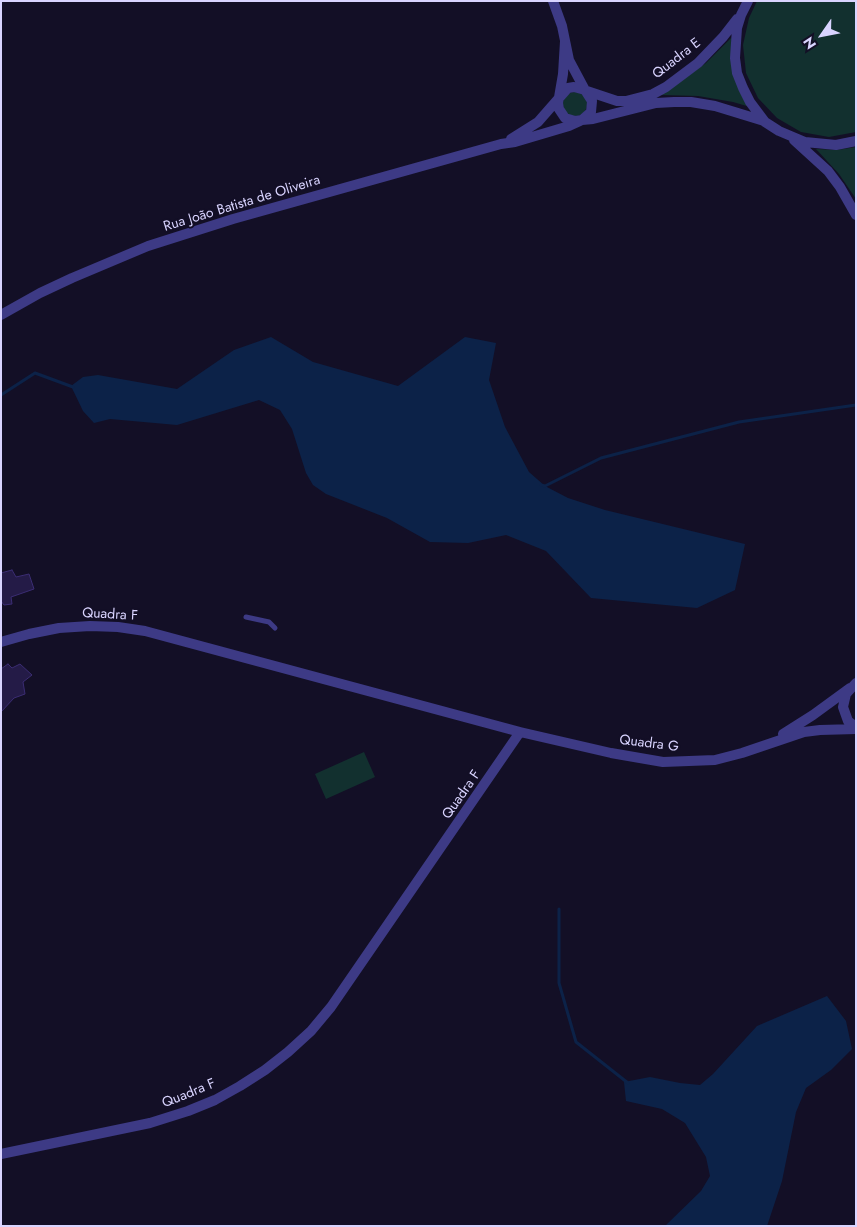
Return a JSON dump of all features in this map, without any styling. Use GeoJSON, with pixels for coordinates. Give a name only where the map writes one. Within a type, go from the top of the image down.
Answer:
{"type":"FeatureCollection","features":[{"type":"Feature","properties":{"kind":"street"},"geometry":{"type":"LineString","coordinates":[[553,1],[562,26],[573,70],[590,96],[593,107],[587,117],[581,120],[569,120],[561,114],[558,103],[565,41]]}},
{"type":"Feature","properties":{"kind":"street"},"geometry":{"type":"LineString","coordinates":[[748,1],[741,14],[735,42],[737,73],[750,102],[765,122],[805,142],[836,145],[856,141]]}},
{"type":"Feature","properties":{"kind":"street","name":"Quadra E"},"geometry":{"type":"LineString","coordinates":[[586,91],[617,101],[626,101],[653,94],[666,87],[698,62],[723,37],[741,14]]}},
{"type":"Feature","properties":{"kind":"street"},"geometry":{"type":"LineString","coordinates":[[559,97],[568,88],[574,87],[586,91]]}},
{"type":"Feature","properties":{"kind":"street","name":"Rua João Batista de Oliveira"},"geometry":{"type":"LineString","coordinates":[[501,144],[538,122],[559,97]]}},
{"type":"Feature","properties":{"kind":"street","name":"Quadra E"},"geometry":{"type":"LineString","coordinates":[[581,120],[593,119],[656,103],[691,102],[715,106],[765,122]]}},
{"type":"Feature","properties":{"kind":"street","name":"Rua João Batista de Oliveira"},"geometry":{"type":"LineString","coordinates":[[1,315],[40,293],[148,246],[233,219],[569,126],[581,120]]}},
{"type":"Feature","properties":{"kind":"street"},"geometry":{"type":"LineString","coordinates":[[790,136],[828,171],[840,187],[856,216]]}},
{"type":"Feature","properties":{"kind":"street","name":"Quadra F"},"geometry":{"type":"LineString","coordinates":[[1,642],[59,628],[90,626],[118,627],[145,631],[520,732],[411,893],[330,1007],[311,1030],[288,1052],[240,1086],[215,1100],[188,1111],[140,1125],[1,1154]]}},
{"type":"Feature","properties":{"kind":"street"},"geometry":{"type":"LineString","coordinates":[[853,684],[846,694],[844,707],[848,720],[856,728]]}},
{"type":"Feature","properties":{"kind":"street","name":"Quadra G"},"geometry":{"type":"LineString","coordinates":[[773,741],[831,703],[853,684]]}},
{"type":"Feature","properties":{"kind":"street","name":"Quadra G"},"geometry":{"type":"LineString","coordinates":[[520,732],[611,754],[663,762],[715,760],[804,732],[856,728]]}},
{"type":"Feature","properties":{"kind":"lane"},"geometry":{"type":"LineString","coordinates":[[246,617],[269,622],[275,628]]}},
{"type":"Feature","properties":{"kind":"green space"},"geometry":{"type":"Polygon","coordinates":[[[757,1],[856,1],[856,132],[829,137],[801,132],[777,118],[758,98],[746,73],[743,45],[749,18],[757,1]]]}},
{"type":"Feature","properties":{"kind":"green space"},"geometry":{"type":"Polygon","coordinates":[[[732,37],[731,62],[750,107],[698,96],[661,95],[706,63],[732,37]]]}},
{"type":"Feature","properties":{"kind":"green space"},"geometry":{"type":"Polygon","coordinates":[[[575,92],[584,95],[587,104],[584,113],[575,116],[566,113],[563,104],[566,95],[575,92]]]}},
{"type":"Feature","properties":{"kind":"green space"},"geometry":{"type":"Polygon","coordinates":[[[856,147],[856,199],[839,174],[816,149],[837,150],[856,147]]]}},
{"type":"Feature","properties":{"kind":"green space"},"geometry":{"type":"Polygon","coordinates":[[[364,752],[375,777],[326,799],[315,774],[364,752]]]}},
{"type":"Feature","properties":{"kind":"water"},"geometry":{"type":"Polygon","coordinates":[[[271,337],[313,362],[398,386],[465,337],[496,343],[489,380],[505,427],[529,472],[545,486],[568,498],[605,510],[745,544],[735,590],[697,608],[591,598],[546,551],[506,535],[468,543],[430,542],[387,518],[326,494],[313,485],[306,473],[292,429],[280,410],[259,400],[177,425],[110,419],[94,423],[83,411],[71,386],[83,377],[98,375],[177,389],[234,350],[271,337]]]}},
{"type":"Feature","properties":{"kind":"water"},"geometry":{"type":"Polygon","coordinates":[[[827,996],[846,1021],[852,1049],[831,1070],[806,1088],[796,1112],[782,1181],[767,1226],[665,1226],[701,1191],[710,1176],[706,1157],[685,1123],[662,1109],[626,1101],[624,1082],[650,1077],[700,1085],[713,1074],[757,1026],[827,996]]]}},
{"type":"Feature","properties":{"kind":"building"},"geometry":{"type":"Polygon","coordinates":[[[12,570],[16,577],[29,574],[34,589],[11,597],[12,604],[4,605],[1,601],[1,573],[12,570]]]}},
{"type":"Feature","properties":{"kind":"building"},"geometry":{"type":"Polygon","coordinates":[[[8,664],[12,668],[20,664],[32,675],[23,682],[25,694],[14,698],[1,712],[1,669],[8,664]]]}},
{"type":"Feature","properties":{"kind":"waterway"},"geometry":{"type":"LineString","coordinates":[[1,395],[35,373],[73,387]]}},
{"type":"Feature","properties":{"kind":"waterway"},"geometry":{"type":"LineString","coordinates":[[541,485],[545,486],[601,458],[739,422],[856,405]]}},
{"type":"Feature","properties":{"kind":"waterway"},"geometry":{"type":"LineString","coordinates":[[559,909],[559,983],[576,1042],[628,1083]]}}]}
